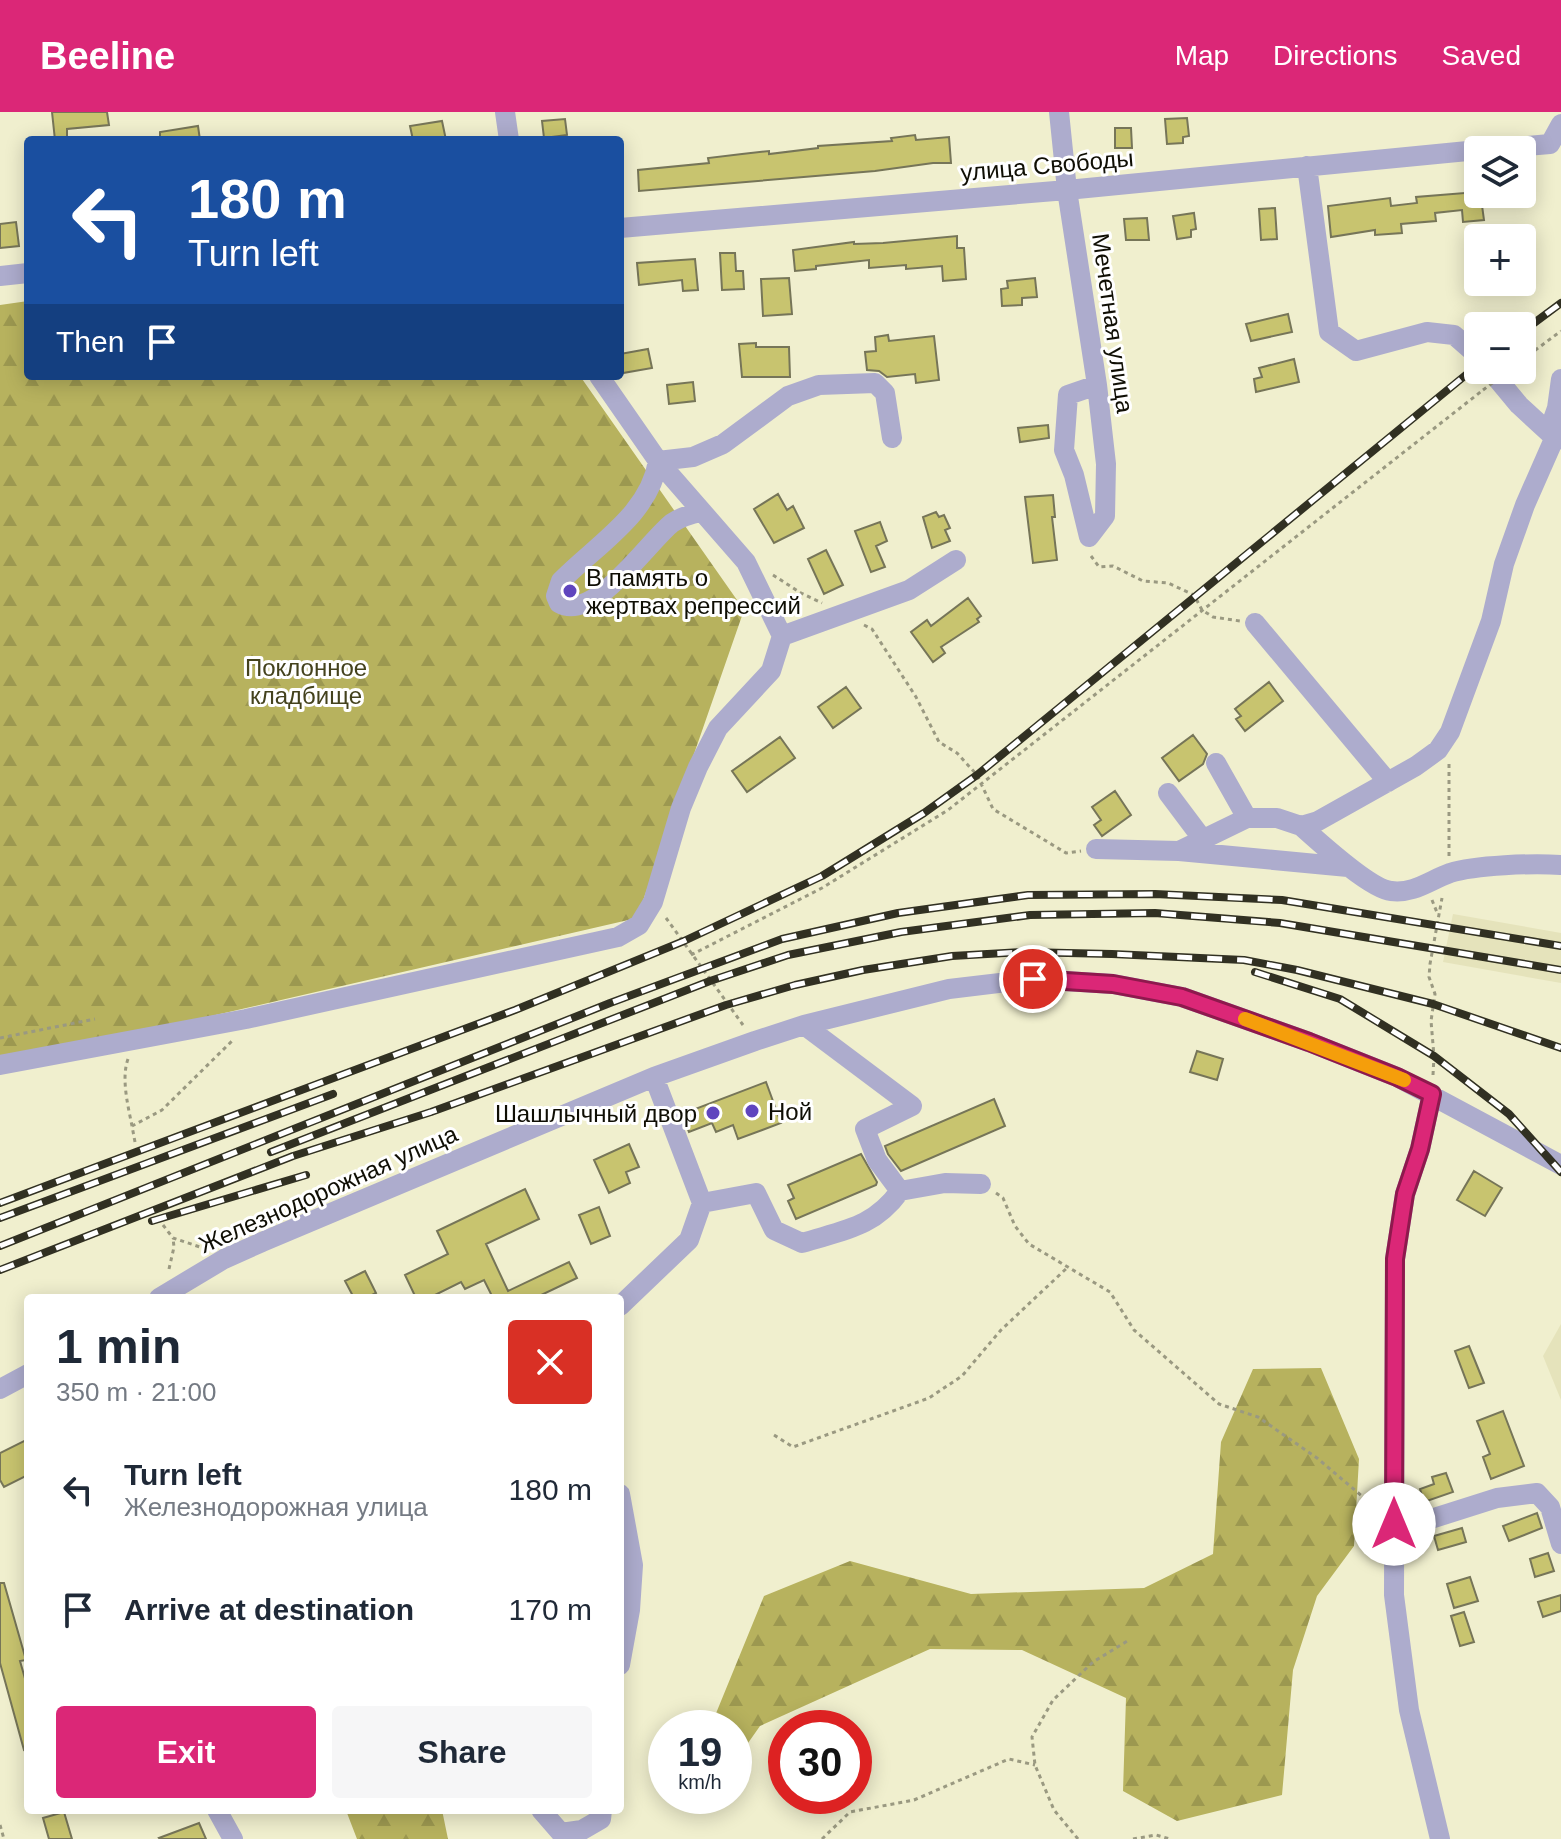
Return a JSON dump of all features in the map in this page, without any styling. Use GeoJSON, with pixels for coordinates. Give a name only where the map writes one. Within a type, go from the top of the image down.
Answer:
{"type":"FeatureCollection","features":[{"type":"Feature","properties":{"kind":"street"},"geometry":{"type":"LineString","coordinates":[[505,112],[508,136]]}},
{"type":"Feature","properties":{"kind":"street","name":"Мечетная улица"},"geometry":{"type":"LineString","coordinates":[[1059,112],[1106,464],[1105,516],[1089,537]]}},
{"type":"Feature","properties":{"kind":"street","name":"улица Свободы"},"geometry":{"type":"LineString","coordinates":[[1536,145],[1550,144],[1561,124]]}},
{"type":"Feature","properties":{"kind":"street","name":"улица Свободы"},"geometry":{"type":"LineString","coordinates":[[624,228],[1067,190],[1464,151]]}},
{"type":"Feature","properties":{"kind":"street"},"geometry":{"type":"LineString","coordinates":[[1307,166],[1329,332],[1356,351],[1427,332],[1454,335],[1464,344]]}},
{"type":"Feature","properties":{"kind":"street"},"geometry":{"type":"LineString","coordinates":[[0,276],[24,273]]}},
{"type":"Feature","properties":{"kind":"street"},"geometry":{"type":"LineString","coordinates":[[1301,826],[1318,821],[1416,766],[1438,750],[1450,732],[1491,621],[1504,564],[1525,505],[1558,440],[1552,422],[1561,379]]}},
{"type":"Feature","properties":{"kind":"street"},"geometry":{"type":"LineString","coordinates":[[0,1065],[246,1019],[618,937],[639,925],[653,902],[681,808],[698,767],[718,728],[771,671],[782,636],[746,562],[658,461],[602,380]]}},
{"type":"Feature","properties":{"kind":"street"},"geometry":{"type":"LineString","coordinates":[[658,461],[693,457],[723,444],[788,396],[819,385],[875,383],[885,393],[892,438]]}},
{"type":"Feature","properties":{"kind":"street"},"geometry":{"type":"LineString","coordinates":[[1504,384],[1519,405],[1558,440]]}},
{"type":"Feature","properties":{"kind":"street"},"geometry":{"type":"LineString","coordinates":[[1089,537],[1074,475],[1064,450],[1068,395],[1097,385]]}},
{"type":"Feature","properties":{"kind":"street"},"geometry":{"type":"LineString","coordinates":[[658,461],[652,487],[641,505],[561,581],[556,596],[559,603],[577,607],[593,599],[617,580],[674,522],[701,512]]}},
{"type":"Feature","properties":{"kind":"street"},"geometry":{"type":"LineString","coordinates":[[1074,475],[1091,473],[1106,464]]}},
{"type":"Feature","properties":{"kind":"street"},"geometry":{"type":"LineString","coordinates":[[782,636],[909,590],[956,560]]}},
{"type":"Feature","properties":{"kind":"street"},"geometry":{"type":"LineString","coordinates":[[1255,623],[1388,782]]}},
{"type":"Feature","properties":{"kind":"street"},"geometry":{"type":"LineString","coordinates":[[1216,763],[1247,818]]}},
{"type":"Feature","properties":{"kind":"street"},"geometry":{"type":"LineString","coordinates":[[1168,793],[1204,841]]}},
{"type":"Feature","properties":{"kind":"street"},"geometry":{"type":"LineString","coordinates":[[1179,851],[1247,818],[1277,818],[1301,826],[1348,867],[1389,891],[1414,890],[1451,872],[1534,863],[1561,865]]}},
{"type":"Feature","properties":{"kind":"street"},"geometry":{"type":"LineString","coordinates":[[1096,849],[1179,851],[1348,867]]}},
{"type":"Feature","properties":{"kind":"street","name":"Железнодорожная улица"},"geometry":{"type":"LineString","coordinates":[[165,1294],[224,1259],[654,1077],[804,1025],[949,989],[1033,979],[1113,984],[1182,997],[1397,1077],[1561,1165]]}},
{"type":"Feature","properties":{"kind":"street"},"geometry":{"type":"LineString","coordinates":[[804,1025],[912,1106],[865,1129],[877,1160],[900,1191]]}},
{"type":"Feature","properties":{"kind":"street"},"geometry":{"type":"LineString","coordinates":[[624,1302],[689,1240],[702,1203],[654,1077]]}},
{"type":"Feature","properties":{"kind":"street"},"geometry":{"type":"LineString","coordinates":[[1432,1094],[1420,1149],[1405,1194],[1395,1259],[1394,1595],[1409,1710],[1440,1839]]}},
{"type":"Feature","properties":{"kind":"street"},"geometry":{"type":"LineString","coordinates":[[702,1203],[756,1193],[774,1230],[802,1243],[863,1224],[886,1210],[900,1191],[945,1183],[981,1184]]}},
{"type":"Feature","properties":{"kind":"street"},"geometry":{"type":"LineString","coordinates":[[0,1389],[24,1376]]}},
{"type":"Feature","properties":{"kind":"street"},"geometry":{"type":"LineString","coordinates":[[1394,1524],[1415,1524],[1497,1498],[1537,1493],[1550,1507],[1561,1544]]}},
{"type":"Feature","properties":{"kind":"street"},"geometry":{"type":"LineString","coordinates":[[624,1516],[633,1565],[624,1643]]}},
{"type":"Feature","properties":{"kind":"street"},"geometry":{"type":"LineString","coordinates":[[219,1814],[233,1839]]}},
{"type":"Feature","properties":{"kind":"street"},"geometry":{"type":"LineString","coordinates":[[544,1814],[561,1833],[582,1830],[601,1819],[602,1814]]}},
{"type":"Feature","properties":{"kind":"path"},"geometry":{"type":"LineString","coordinates":[[1536,350],[1561,331]]}},
{"type":"Feature","properties":{"kind":"path"},"geometry":{"type":"LineString","coordinates":[[691,955],[822,888],[948,810],[1487,384]]}},
{"type":"Feature","properties":{"kind":"path"},"geometry":{"type":"LineString","coordinates":[[1089,537],[1091,559],[1099,567],[1113,566],[1143,581],[1168,583],[1194,595],[1202,610],[1213,617],[1255,623]]}},
{"type":"Feature","properties":{"kind":"path"},"geometry":{"type":"LineString","coordinates":[[746,562],[872,629],[916,697],[939,742],[957,753],[982,785],[993,809],[1066,853],[1096,849]]}},
{"type":"Feature","properties":{"kind":"path"},"geometry":{"type":"LineString","coordinates":[[1432,1094],[1434,1056],[1431,1021],[1435,994],[1429,977],[1443,891],[1451,872],[1447,843],[1449,764]]}},
{"type":"Feature","properties":{"kind":"path"},"geometry":{"type":"LineString","coordinates":[[653,902],[755,1041]]}},
{"type":"Feature","properties":{"kind":"path"},"geometry":{"type":"LineString","coordinates":[[0,1038],[95,1019]]}},
{"type":"Feature","properties":{"kind":"path"},"geometry":{"type":"LineString","coordinates":[[132,1126],[162,1110],[190,1085],[232,1042],[246,1019]]}},
{"type":"Feature","properties":{"kind":"path"},"geometry":{"type":"LineString","coordinates":[[135,1142],[127,1095],[126,1064],[139,1038]]}},
{"type":"Feature","properties":{"kind":"path"},"geometry":{"type":"LineString","coordinates":[[981,1184],[1003,1198],[1015,1226],[1029,1244],[1110,1292],[1134,1330],[1219,1404],[1258,1417],[1317,1458],[1394,1524]]}},
{"type":"Feature","properties":{"kind":"path"},"geometry":{"type":"LineString","coordinates":[[163,1225],[173,1238],[174,1247],[165,1294]]}},
{"type":"Feature","properties":{"kind":"path"},"geometry":{"type":"LineString","coordinates":[[173,1238],[211,1251],[224,1259]]}},
{"type":"Feature","properties":{"kind":"path"},"geometry":{"type":"LineString","coordinates":[[774,1435],[793,1447],[929,1398],[962,1376],[1001,1330],[1068,1267]]}},
{"type":"Feature","properties":{"kind":"path"},"geometry":{"type":"LineString","coordinates":[[1078,1839],[1054,1810],[1035,1765],[1032,1737],[1053,1700],[1093,1662],[1129,1640]]}},
{"type":"Feature","properties":{"kind":"path"},"geometry":{"type":"LineString","coordinates":[[822,1839],[850,1812],[914,1800],[1009,1759],[1035,1765]]}},
{"type":"Feature","properties":{"kind":"path"},"geometry":{"type":"LineString","coordinates":[[0,1825],[4,1839]]}},
{"type":"Feature","properties":{"kind":"path"},"geometry":{"type":"LineString","coordinates":[[1133,1839],[1156,1835],[1170,1839]]}},
{"type":"Feature","properties":{"kind":"shaded area"},"geometry":{"type":"Polygon","coordinates":[[[1453,914],[1561,933],[1561,983],[1443,962],[1453,914]]]}},
{"type":"Feature","properties":{"kind":"shaded area"},"geometry":{"type":"Polygon","coordinates":[[[1561,1324],[1561,1400],[1543,1356],[1561,1324]]]}},
{"type":"Feature","properties":{"kind":"green space","name":"Поклонное кладбище"},"geometry":{"type":"Polygon","coordinates":[[[24,302],[24,380],[583,380],[744,610],[637,918],[207,1017],[0,1058],[0,305],[24,302]]]}},
{"type":"Feature","properties":{"kind":"green space"},"geometry":{"type":"Polygon","coordinates":[[[1321,1368],[1359,1459],[1354,1546],[1317,1596],[1293,1670],[1282,1795],[1177,1821],[1123,1791],[1126,1698],[1022,1650],[930,1649],[795,1710],[768,1710],[768,1722],[760,1726],[752,1737],[752,1710],[717,1710],[764,1596],[850,1561],[971,1594],[1144,1588],[1213,1554],[1221,1442],[1253,1369],[1321,1368]]]}},
{"type":"Feature","properties":{"kind":"green space"},"geometry":{"type":"Polygon","coordinates":[[[347,1814],[443,1814],[448,1839],[357,1839],[347,1814]]]}},
{"type":"Feature","properties":{"kind":"building"},"geometry":{"type":"Polygon","coordinates":[[[52,112],[107,112],[109,125],[67,129],[67,136],[55,136],[52,112]]]}},
{"type":"Feature","properties":{"kind":"building"},"geometry":{"type":"Polygon","coordinates":[[[1187,118],[1189,136],[1183,137],[1183,143],[1167,144],[1165,119],[1187,118]]]}},
{"type":"Feature","properties":{"kind":"building"},"geometry":{"type":"Polygon","coordinates":[[[565,119],[567,135],[544,136],[542,121],[565,119]]]}},
{"type":"Feature","properties":{"kind":"building"},"geometry":{"type":"Polygon","coordinates":[[[442,121],[445,136],[412,136],[410,126],[442,121]]]}},
{"type":"Feature","properties":{"kind":"building"},"geometry":{"type":"Polygon","coordinates":[[[198,126],[199,136],[160,136],[160,132],[198,126]]]}},
{"type":"Feature","properties":{"kind":"building"},"geometry":{"type":"Polygon","coordinates":[[[1115,128],[1131,128],[1132,148],[1115,148],[1115,128]]]}},
{"type":"Feature","properties":{"kind":"building"},"geometry":{"type":"Polygon","coordinates":[[[915,135],[916,140],[949,137],[951,163],[639,191],[638,170],[709,163],[708,158],[892,141],[891,138],[915,135]]]}},
{"type":"Feature","properties":{"kind":"building"},"geometry":{"type":"Polygon","coordinates":[[[1464,193],[1464,208],[1482,208],[1484,220],[1463,222],[1462,210],[1435,213],[1436,221],[1401,224],[1402,233],[1375,235],[1375,230],[1331,237],[1328,206],[1390,198],[1391,206],[1417,203],[1416,197],[1464,193]]]}},
{"type":"Feature","properties":{"kind":"building"},"geometry":{"type":"Polygon","coordinates":[[[1275,208],[1277,239],[1261,240],[1259,209],[1275,208]]]}},
{"type":"Feature","properties":{"kind":"building"},"geometry":{"type":"Polygon","coordinates":[[[1194,213],[1196,229],[1191,230],[1191,237],[1177,239],[1173,216],[1194,213]]]}},
{"type":"Feature","properties":{"kind":"building"},"geometry":{"type":"Polygon","coordinates":[[[1147,218],[1149,240],[1126,240],[1124,219],[1147,218]]]}},
{"type":"Feature","properties":{"kind":"building"},"geometry":{"type":"Polygon","coordinates":[[[16,222],[19,246],[0,248],[0,224],[16,222]]]}},
{"type":"Feature","properties":{"kind":"building"},"geometry":{"type":"Polygon","coordinates":[[[957,236],[957,248],[964,248],[966,279],[943,281],[942,266],[869,268],[869,260],[795,271],[793,250],[854,242],[883,243],[957,236]]]}},
{"type":"Feature","properties":{"kind":"building"},"geometry":{"type":"Polygon","coordinates":[[[720,253],[735,253],[736,271],[743,271],[744,289],[722,290],[720,253]]]}},
{"type":"Feature","properties":{"kind":"building"},"geometry":{"type":"Polygon","coordinates":[[[695,259],[698,290],[683,291],[682,280],[639,285],[637,263],[695,259]]]}},
{"type":"Feature","properties":{"kind":"building"},"geometry":{"type":"Polygon","coordinates":[[[789,278],[792,314],[763,316],[761,279],[789,278]]]}},
{"type":"Feature","properties":{"kind":"building"},"geometry":{"type":"Polygon","coordinates":[[[1035,278],[1037,297],[1022,298],[1022,305],[1002,306],[1001,289],[1008,288],[1007,281],[1035,278]]]}},
{"type":"Feature","properties":{"kind":"building"},"geometry":{"type":"Polygon","coordinates":[[[1288,314],[1292,332],[1251,341],[1246,324],[1288,314]]]}},
{"type":"Feature","properties":{"kind":"building"},"geometry":{"type":"Polygon","coordinates":[[[888,335],[889,341],[934,336],[939,380],[916,383],[915,374],[887,377],[879,371],[867,370],[865,352],[876,351],[875,337],[888,335]]]}},
{"type":"Feature","properties":{"kind":"building"},"geometry":{"type":"Polygon","coordinates":[[[756,343],[756,347],[789,347],[790,377],[742,377],[739,344],[756,343]]]}},
{"type":"Feature","properties":{"kind":"building"},"geometry":{"type":"Polygon","coordinates":[[[648,349],[652,368],[624,373],[624,353],[648,349]]]}},
{"type":"Feature","properties":{"kind":"building"},"geometry":{"type":"Polygon","coordinates":[[[1294,359],[1299,382],[1256,392],[1254,379],[1262,377],[1259,368],[1294,359]]]}},
{"type":"Feature","properties":{"kind":"building"},"geometry":{"type":"Polygon","coordinates":[[[693,382],[695,401],[669,404],[667,385],[693,382]]]}},
{"type":"Feature","properties":{"kind":"building"},"geometry":{"type":"Polygon","coordinates":[[[1048,425],[1049,438],[1020,442],[1018,428],[1048,425]]]}},
{"type":"Feature","properties":{"kind":"building"},"geometry":{"type":"Polygon","coordinates":[[[778,494],[787,510],[793,506],[804,528],[774,543],[754,509],[778,494]]]}},
{"type":"Feature","properties":{"kind":"building"},"geometry":{"type":"Polygon","coordinates":[[[1053,495],[1057,560],[1033,563],[1025,497],[1053,495]]]}},
{"type":"Feature","properties":{"kind":"building"},"geometry":{"type":"Polygon","coordinates":[[[936,512],[939,517],[944,515],[950,528],[945,530],[950,541],[932,548],[923,517],[936,512]]]}},
{"type":"Feature","properties":{"kind":"building"},"geometry":{"type":"Polygon","coordinates":[[[880,522],[887,541],[876,546],[885,567],[871,572],[855,531],[880,522]]]}},
{"type":"Feature","properties":{"kind":"building"},"geometry":{"type":"Polygon","coordinates":[[[826,550],[843,585],[824,594],[808,559],[826,550]]]}},
{"type":"Feature","properties":{"kind":"building"},"geometry":{"type":"Polygon","coordinates":[[[968,598],[981,616],[977,619],[979,622],[941,647],[945,653],[933,662],[911,632],[927,620],[931,626],[968,598]]]}},
{"type":"Feature","properties":{"kind":"building"},"geometry":{"type":"Polygon","coordinates":[[[1269,682],[1283,701],[1245,731],[1236,719],[1241,716],[1235,709],[1269,682]]]}},
{"type":"Feature","properties":{"kind":"building"},"geometry":{"type":"Polygon","coordinates":[[[846,687],[861,708],[833,728],[818,707],[846,687]]]}},
{"type":"Feature","properties":{"kind":"building"},"geometry":{"type":"Polygon","coordinates":[[[1193,735],[1207,754],[1203,764],[1179,781],[1162,758],[1193,735]]]}},
{"type":"Feature","properties":{"kind":"building"},"geometry":{"type":"Polygon","coordinates":[[[780,737],[795,758],[747,792],[732,771],[780,737]]]}},
{"type":"Feature","properties":{"kind":"building"},"geometry":{"type":"Polygon","coordinates":[[[1115,791],[1131,815],[1102,836],[1094,825],[1101,820],[1092,807],[1115,791]]]}},
{"type":"Feature","properties":{"kind":"building"},"geometry":{"type":"Polygon","coordinates":[[[1197,1051],[1223,1059],[1217,1080],[1190,1072],[1197,1051]]]}},
{"type":"Feature","properties":{"kind":"building","name":"Ной"},"geometry":{"type":"Polygon","coordinates":[[[766,1082],[781,1123],[738,1139],[733,1125],[716,1132],[712,1123],[689,1132],[682,1114],[766,1082]]]}},
{"type":"Feature","properties":{"kind":"building"},"geometry":{"type":"Polygon","coordinates":[[[994,1099],[1005,1126],[901,1171],[888,1154],[885,1146],[994,1099]]]}},
{"type":"Feature","properties":{"kind":"building"},"geometry":{"type":"Polygon","coordinates":[[[629,1144],[639,1167],[626,1172],[630,1183],[609,1193],[594,1160],[629,1144]]]}},
{"type":"Feature","properties":{"kind":"building"},"geometry":{"type":"Polygon","coordinates":[[[861,1154],[876,1185],[796,1219],[788,1201],[794,1198],[788,1185],[861,1154]]]}},
{"type":"Feature","properties":{"kind":"building"},"geometry":{"type":"Polygon","coordinates":[[[1474,1171],[1502,1188],[1485,1216],[1457,1200],[1474,1171]]]}},
{"type":"Feature","properties":{"kind":"building"},"geometry":{"type":"Polygon","coordinates":[[[525,1189],[539,1219],[486,1244],[508,1291],[569,1262],[577,1278],[543,1294],[491,1294],[484,1280],[465,1289],[461,1282],[437,1294],[414,1294],[405,1275],[448,1254],[437,1231],[525,1189]]]}},
{"type":"Feature","properties":{"kind":"building"},"geometry":{"type":"Polygon","coordinates":[[[599,1207],[610,1236],[591,1244],[579,1215],[599,1207]]]}},
{"type":"Feature","properties":{"kind":"building"},"geometry":{"type":"Polygon","coordinates":[[[365,1271],[376,1293],[352,1294],[345,1281],[365,1271]]]}},
{"type":"Feature","properties":{"kind":"building"},"geometry":{"type":"Polygon","coordinates":[[[1469,1346],[1484,1383],[1469,1388],[1455,1351],[1469,1346]]]}},
{"type":"Feature","properties":{"kind":"building"},"geometry":{"type":"Polygon","coordinates":[[[1503,1411],[1524,1466],[1491,1479],[1483,1457],[1490,1454],[1477,1421],[1503,1411]]]}},
{"type":"Feature","properties":{"kind":"building"},"geometry":{"type":"Polygon","coordinates":[[[24,1441],[24,1477],[4,1487],[0,1480],[0,1453],[24,1441]]]}},
{"type":"Feature","properties":{"kind":"building"},"geometry":{"type":"Polygon","coordinates":[[[1446,1473],[1453,1492],[1424,1502],[1420,1489],[1434,1484],[1432,1477],[1446,1473]]]}},
{"type":"Feature","properties":{"kind":"building"},"geometry":{"type":"Polygon","coordinates":[[[1537,1513],[1542,1528],[1509,1541],[1503,1526],[1537,1513]]]}},
{"type":"Feature","properties":{"kind":"building"},"geometry":{"type":"Polygon","coordinates":[[[1462,1528],[1466,1542],[1438,1550],[1434,1536],[1462,1528]]]}},
{"type":"Feature","properties":{"kind":"building"},"geometry":{"type":"Polygon","coordinates":[[[1548,1553],[1554,1571],[1535,1577],[1530,1559],[1548,1553]]]}},
{"type":"Feature","properties":{"kind":"building"},"geometry":{"type":"Polygon","coordinates":[[[1470,1577],[1478,1601],[1454,1608],[1447,1584],[1470,1577]]]}},
{"type":"Feature","properties":{"kind":"building"},"geometry":{"type":"Polygon","coordinates":[[[0,1583],[4,1583],[24,1653],[24,1660],[20,1661],[24,1675],[24,1750],[0,1663],[0,1583]]]}},
{"type":"Feature","properties":{"kind":"building"},"geometry":{"type":"Polygon","coordinates":[[[1561,1595],[1561,1611],[1543,1617],[1538,1602],[1561,1595]]]}},
{"type":"Feature","properties":{"kind":"building"},"geometry":{"type":"Polygon","coordinates":[[[1464,1612],[1474,1642],[1460,1646],[1451,1616],[1464,1612]]]}},
{"type":"Feature","properties":{"kind":"building"},"geometry":{"type":"Polygon","coordinates":[[[65,1814],[72,1839],[49,1839],[43,1818],[65,1814]]]}},
{"type":"Feature","properties":{"kind":"building"},"geometry":{"type":"Polygon","coordinates":[[[199,1823],[206,1839],[159,1838],[199,1823]]]}},
{"type":"Feature","properties":{"kind":"railway"},"geometry":{"type":"LineString","coordinates":[[1536,322],[1561,303]]}},
{"type":"Feature","properties":{"kind":"railway"},"geometry":{"type":"LineString","coordinates":[[0,1203],[515,1010],[684,941],[822,876],[924,813],[977,775],[1464,376]]}},
{"type":"Feature","properties":{"kind":"railway"},"geometry":{"type":"LineString","coordinates":[[0,1246],[610,1003],[782,939],[898,913],[1028,895],[1155,894],[1282,900],[1561,946]]}},
{"type":"Feature","properties":{"kind":"railway"},"geometry":{"type":"LineString","coordinates":[[271,1152],[710,981],[788,955],[901,932],[1030,915],[1155,913],[1280,923],[1561,970]]}},
{"type":"Feature","properties":{"kind":"railway"},"geometry":{"type":"LineString","coordinates":[[0,1270],[293,1156],[431,1112],[726,1005],[863,970],[952,956],[1023,952],[1244,960],[1433,1004],[1561,1048]]}},
{"type":"Feature","properties":{"kind":"railway"},"geometry":{"type":"LineString","coordinates":[[1255,972],[1340,999],[1434,1056],[1509,1114],[1561,1172]]}},
{"type":"Feature","properties":{"kind":"railway"},"geometry":{"type":"LineString","coordinates":[[0,1218],[333,1094]]}},
{"type":"Feature","properties":{"kind":"railway"},"geometry":{"type":"LineString","coordinates":[[152,1221],[306,1175]]}},
{"type":"Feature","properties":{"kind":"slow traffic"},"geometry":{"type":"LineString","coordinates":[[1245,1019],[1404,1080]]}},
{"type":"Feature","properties":{"kind":"place","name":"В память о жертвах репрессий"},"geometry":{"type":"Point","coordinates":[570,591]}},
{"type":"Feature","properties":{"kind":"place","name":"Ной"},"geometry":{"type":"Point","coordinates":[752,1111]}},
{"type":"Feature","properties":{"kind":"place","name":"Шашлычный двор"},"geometry":{"type":"Point","coordinates":[713,1113]}},
{"type":"Feature","properties":{"kind":"route"},"geometry":{"type":"LineString","coordinates":[[1033,979],[1113,984],[1182,997],[1309,1042],[1432,1094],[1420,1149],[1405,1194],[1395,1259],[1394,1524]]}}]}
